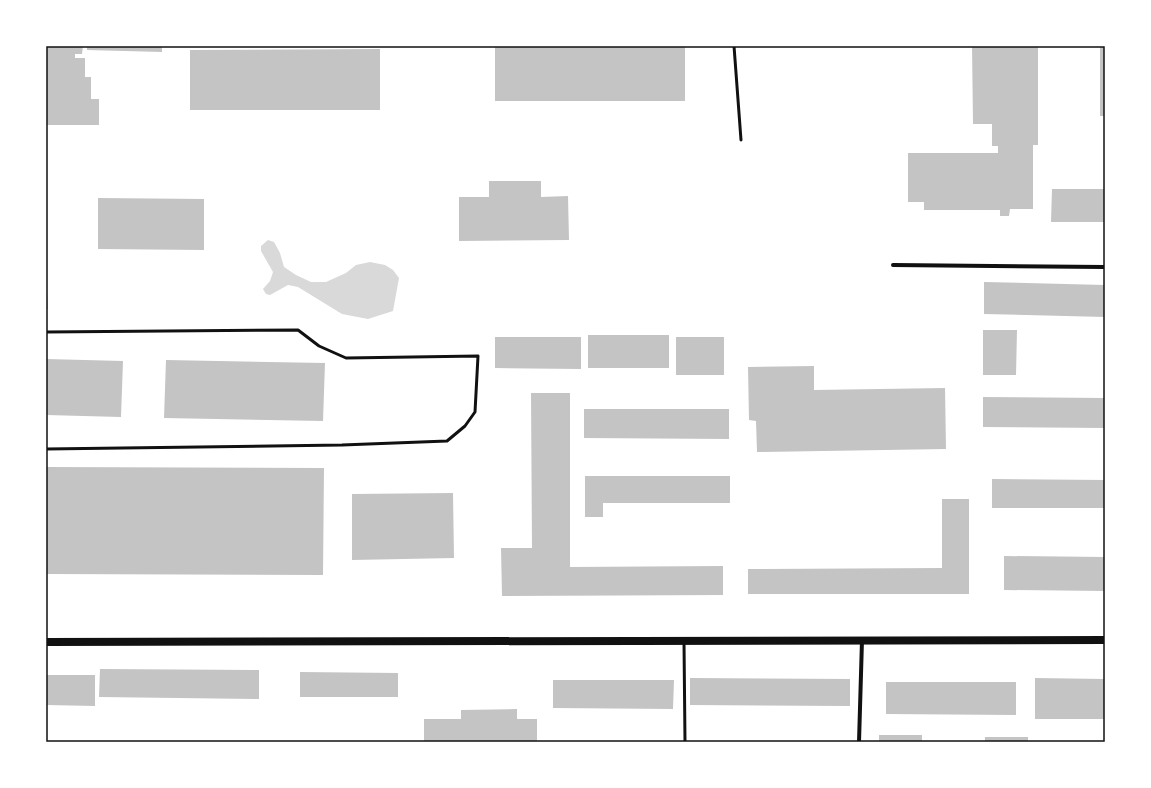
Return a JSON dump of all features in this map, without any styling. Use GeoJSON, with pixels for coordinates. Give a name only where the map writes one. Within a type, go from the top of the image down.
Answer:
{"type":"FeatureCollection","features":[{"type":"Feature","properties":{"kind":"main road"},"geometry":{"type":"LineString","coordinates":[[46,642],[1105,640]]}},
{"type":"Feature","properties":{"kind":"street"},"geometry":{"type":"LineString","coordinates":[[892,265],[1105,267]]}},
{"type":"Feature","properties":{"kind":"street"},"geometry":{"type":"LineString","coordinates":[[859,742],[862,640]]}},
{"type":"Feature","properties":{"kind":"lane"},"geometry":{"type":"LineString","coordinates":[[734,46],[741,140]]}},
{"type":"Feature","properties":{"kind":"lane"},"geometry":{"type":"LineString","coordinates":[[46,332],[298,330],[318,346],[346,358],[478,356],[475,412],[465,426],[447,441],[342,445],[46,449]]}},
{"type":"Feature","properties":{"kind":"lane"},"geometry":{"type":"LineString","coordinates":[[684,640],[685,742]]}},
{"type":"Feature","properties":{"kind":"shaded area"},"geometry":{"type":"Polygon","coordinates":[[[268,240],[274,242],[280,253],[284,267],[311,282],[326,282],[346,273],[356,265],[370,262],[385,265],[393,270],[399,278],[393,311],[368,319],[342,314],[298,287],[288,285],[270,295],[266,294],[263,289],[270,281],[273,272],[261,251],[261,246],[268,240]]]}},
{"type":"Feature","properties":{"kind":"building"},"geometry":{"type":"Polygon","coordinates":[[[46,46],[83,46],[82,54],[75,54],[75,58],[85,58],[85,77],[91,77],[91,99],[99,99],[99,125],[46,125],[46,46]]]}},
{"type":"Feature","properties":{"kind":"building"},"geometry":{"type":"Polygon","coordinates":[[[87,46],[162,46],[162,52],[87,50],[87,46]]]}},
{"type":"Feature","properties":{"kind":"building"},"geometry":{"type":"Polygon","coordinates":[[[495,46],[685,46],[685,101],[495,101],[495,46]]]}},
{"type":"Feature","properties":{"kind":"building"},"geometry":{"type":"Polygon","coordinates":[[[972,46],[1038,46],[1038,145],[1033,145],[1033,209],[1010,209],[1009,216],[1000,216],[1000,210],[924,210],[924,202],[908,202],[908,153],[998,153],[998,146],[992,146],[992,124],[973,124],[972,46]]]}},
{"type":"Feature","properties":{"kind":"building"},"geometry":{"type":"Polygon","coordinates":[[[1100,46],[1105,46],[1105,116],[1100,116],[1100,46]]]}},
{"type":"Feature","properties":{"kind":"building"},"geometry":{"type":"Polygon","coordinates":[[[380,49],[380,110],[190,110],[190,50],[380,49]]]}},
{"type":"Feature","properties":{"kind":"building"},"geometry":{"type":"Polygon","coordinates":[[[489,181],[541,181],[541,197],[568,196],[569,240],[459,241],[459,197],[489,197],[489,181]]]}},
{"type":"Feature","properties":{"kind":"building"},"geometry":{"type":"Polygon","coordinates":[[[1052,189],[1105,189],[1105,222],[1051,222],[1052,189]]]}},
{"type":"Feature","properties":{"kind":"building"},"geometry":{"type":"Polygon","coordinates":[[[98,198],[204,199],[204,250],[98,249],[98,198]]]}},
{"type":"Feature","properties":{"kind":"building"},"geometry":{"type":"Polygon","coordinates":[[[984,282],[1105,285],[1105,317],[984,314],[984,282]]]}},
{"type":"Feature","properties":{"kind":"building"},"geometry":{"type":"Polygon","coordinates":[[[47,291],[48,309],[46,309],[47,291]]]}},
{"type":"Feature","properties":{"kind":"building"},"geometry":{"type":"Polygon","coordinates":[[[983,330],[1017,330],[1016,375],[983,375],[983,330]]]}},
{"type":"Feature","properties":{"kind":"building"},"geometry":{"type":"Polygon","coordinates":[[[588,335],[669,335],[669,368],[588,368],[588,335]]]}},
{"type":"Feature","properties":{"kind":"building"},"geometry":{"type":"Polygon","coordinates":[[[495,337],[581,337],[581,369],[495,368],[495,337]]]}},
{"type":"Feature","properties":{"kind":"building"},"geometry":{"type":"Polygon","coordinates":[[[676,337],[724,337],[724,375],[676,375],[676,337]]]}},
{"type":"Feature","properties":{"kind":"building"},"geometry":{"type":"Polygon","coordinates":[[[46,359],[123,361],[121,417],[46,415],[46,359]]]}},
{"type":"Feature","properties":{"kind":"building"},"geometry":{"type":"Polygon","coordinates":[[[166,360],[325,363],[323,421],[164,418],[166,360]]]}},
{"type":"Feature","properties":{"kind":"building"},"geometry":{"type":"Polygon","coordinates":[[[814,366],[814,390],[945,388],[946,449],[757,452],[756,421],[749,420],[748,367],[814,366]]]}},
{"type":"Feature","properties":{"kind":"building"},"geometry":{"type":"Polygon","coordinates":[[[531,393],[570,393],[570,567],[723,566],[723,595],[502,596],[501,548],[532,548],[531,393]]]}},
{"type":"Feature","properties":{"kind":"building"},"geometry":{"type":"Polygon","coordinates":[[[983,397],[1105,398],[1105,428],[983,427],[983,397]]]}},
{"type":"Feature","properties":{"kind":"building"},"geometry":{"type":"Polygon","coordinates":[[[584,409],[729,409],[729,439],[584,438],[584,409]]]}},
{"type":"Feature","properties":{"kind":"building"},"geometry":{"type":"Polygon","coordinates":[[[46,467],[324,468],[323,575],[46,574],[46,467]]]}},
{"type":"Feature","properties":{"kind":"building"},"geometry":{"type":"Polygon","coordinates":[[[585,476],[730,476],[730,503],[603,503],[603,517],[585,517],[585,476]]]}},
{"type":"Feature","properties":{"kind":"building"},"geometry":{"type":"Polygon","coordinates":[[[992,479],[1105,480],[1105,508],[992,508],[992,479]]]}},
{"type":"Feature","properties":{"kind":"building"},"geometry":{"type":"Polygon","coordinates":[[[453,493],[454,558],[352,560],[352,494],[453,493]]]}},
{"type":"Feature","properties":{"kind":"building"},"geometry":{"type":"Polygon","coordinates":[[[942,499],[969,499],[969,594],[748,594],[748,569],[942,568],[942,499]]]}},
{"type":"Feature","properties":{"kind":"building"},"geometry":{"type":"Polygon","coordinates":[[[1004,556],[1105,557],[1105,591],[1004,590],[1004,556]]]}},
{"type":"Feature","properties":{"kind":"building"},"geometry":{"type":"Polygon","coordinates":[[[100,669],[259,670],[259,699],[99,697],[100,669]]]}},
{"type":"Feature","properties":{"kind":"building"},"geometry":{"type":"Polygon","coordinates":[[[300,672],[398,673],[398,697],[300,697],[300,672]]]}},
{"type":"Feature","properties":{"kind":"building"},"geometry":{"type":"Polygon","coordinates":[[[46,675],[95,675],[95,706],[46,705],[46,675]]]}},
{"type":"Feature","properties":{"kind":"building"},"geometry":{"type":"Polygon","coordinates":[[[690,678],[850,679],[850,706],[690,705],[690,678]]]}},
{"type":"Feature","properties":{"kind":"building"},"geometry":{"type":"Polygon","coordinates":[[[1035,678],[1105,679],[1105,719],[1035,719],[1035,678]]]}},
{"type":"Feature","properties":{"kind":"building"},"geometry":{"type":"Polygon","coordinates":[[[553,680],[674,680],[673,709],[553,708],[553,680]]]}},
{"type":"Feature","properties":{"kind":"building"},"geometry":{"type":"Polygon","coordinates":[[[886,682],[1016,682],[1016,715],[886,714],[886,682]]]}},
{"type":"Feature","properties":{"kind":"building"},"geometry":{"type":"Polygon","coordinates":[[[517,709],[517,719],[537,719],[537,742],[424,742],[424,719],[461,719],[461,710],[517,709]]]}},
{"type":"Feature","properties":{"kind":"building"},"geometry":{"type":"Polygon","coordinates":[[[879,735],[922,735],[922,742],[879,742],[879,735]]]}},
{"type":"Feature","properties":{"kind":"building"},"geometry":{"type":"Polygon","coordinates":[[[985,737],[1028,737],[1028,742],[985,742],[985,737]]]}}]}
